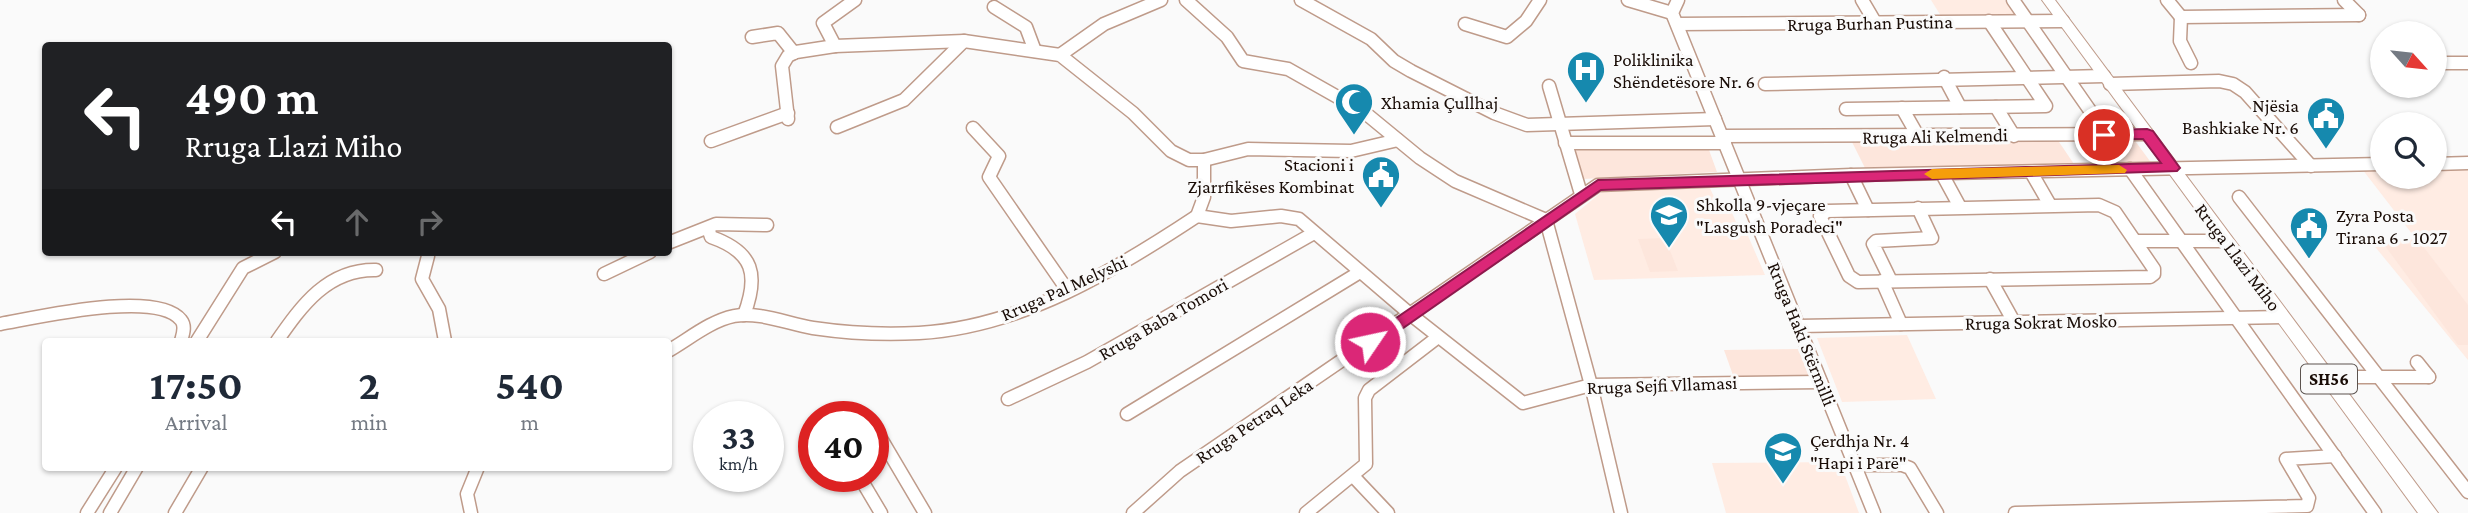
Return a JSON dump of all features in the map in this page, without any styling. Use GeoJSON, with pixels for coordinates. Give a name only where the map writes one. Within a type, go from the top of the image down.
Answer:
{"type":"FeatureCollection","features":[{"type":"Feature","properties":{"kind":"main road","name":"Rruga Llazi Miho"},"geometry":{"type":"LineString","coordinates":[[2048,0],[2428,513]]}},
{"type":"Feature","properties":{"kind":"street"},"geometry":{"type":"LineString","coordinates":[[835,46],[824,23],[855,0]]}},
{"type":"Feature","properties":{"kind":"street"},"geometry":{"type":"LineString","coordinates":[[1060,55],[1104,24],[1161,0]]}},
{"type":"Feature","properties":{"kind":"street"},"geometry":{"type":"LineString","coordinates":[[1186,0],[1227,37],[1243,61],[1288,69],[1364,111],[1398,141],[1455,181],[1546,220],[1591,385],[1621,513]]}},
{"type":"Feature","properties":{"kind":"street"},"geometry":{"type":"LineString","coordinates":[[1465,24],[1507,37],[1527,21],[1541,0]]}},
{"type":"Feature","properties":{"kind":"street","name":"Rruga Burhan Pustina"},"geometry":{"type":"LineString","coordinates":[[1628,0],[1675,18],[1875,22],[2063,20]]}},
{"type":"Feature","properties":{"kind":"street"},"geometry":{"type":"LineString","coordinates":[[1675,18],[1678,0]]}},
{"type":"Feature","properties":{"kind":"street"},"geometry":{"type":"LineString","coordinates":[[1862,0],[1875,22]]}},
{"type":"Feature","properties":{"kind":"street"},"geometry":{"type":"LineString","coordinates":[[2012,0],[2107,135]]}},
{"type":"Feature","properties":{"kind":"street"},"geometry":{"type":"LineString","coordinates":[[2167,0],[2181,17],[2178,37],[2182,52],[2207,81]]}},
{"type":"Feature","properties":{"kind":"street"},"geometry":{"type":"LineString","coordinates":[[2181,17],[2359,15],[2344,0]]}},
{"type":"Feature","properties":{"kind":"street"},"geometry":{"type":"LineString","coordinates":[[1308,1],[1371,39],[1394,61],[1410,71],[1494,113],[1527,125],[1716,119]]}},
{"type":"Feature","properties":{"kind":"street"},"geometry":{"type":"LineString","coordinates":[[995,7],[1026,27],[1035,51]]}},
{"type":"Feature","properties":{"kind":"street","name":"Rruga Haki Stërmilli"},"geometry":{"type":"LineString","coordinates":[[1675,18],[1874,513]]}},
{"type":"Feature","properties":{"kind":"street"},"geometry":{"type":"LineString","coordinates":[[1846,109],[2046,106],[1989,21]]}},
{"type":"Feature","properties":{"kind":"street"},"geometry":{"type":"LineString","coordinates":[[752,37],[778,31],[794,53]]}},
{"type":"Feature","properties":{"kind":"street"},"geometry":{"type":"LineString","coordinates":[[837,127],[904,100],[964,41]]}},
{"type":"Feature","properties":{"kind":"street"},"geometry":{"type":"LineString","coordinates":[[711,141],[788,116],[782,66],[783,61],[794,53],[835,46],[964,41],[1060,55],[1133,113],[1171,151],[1189,160],[1205,160],[1248,149],[1351,150],[1398,141]]}},
{"type":"Feature","properties":{"kind":"street"},"geometry":{"type":"LineString","coordinates":[[2447,63],[2468,63]]}},
{"type":"Feature","properties":{"kind":"street"},"geometry":{"type":"LineString","coordinates":[[1765,84],[2027,77],[2227,82],[2240,88],[2311,166]]}},
{"type":"Feature","properties":{"kind":"street"},"geometry":{"type":"LineString","coordinates":[[1944,78],[1960,107]]}},
{"type":"Feature","properties":{"kind":"street"},"geometry":{"type":"LineString","coordinates":[[1549,86],[1581,194]]}},
{"type":"Feature","properties":{"kind":"street"},"geometry":{"type":"LineString","coordinates":[[1996,107],[2014,136]]}},
{"type":"Feature","properties":{"kind":"street"},"geometry":{"type":"LineString","coordinates":[[1902,108],[1918,136]]}},
{"type":"Feature","properties":{"kind":"street"},"geometry":{"type":"LineString","coordinates":[[973,128],[999,156],[989,177],[1068,291]]}},
{"type":"Feature","properties":{"kind":"street","name":"Rruga Ali Kelmendi"},"geometry":{"type":"LineString","coordinates":[[1564,143],[2147,134]]}},
{"type":"Feature","properties":{"kind":"street"},"geometry":{"type":"LineString","coordinates":[[1205,160],[1204,197],[1197,216],[1231,221],[1291,217],[1314,233],[1410,314]]}},
{"type":"Feature","properties":{"kind":"street"},"geometry":{"type":"LineString","coordinates":[[2447,163],[2468,163]]}},
{"type":"Feature","properties":{"kind":"street","name":"Rruga Petraq Leka"},"geometry":{"type":"LineString","coordinates":[[1133,513],[1180,471],[1581,194],[1605,184],[2370,164]]}},
{"type":"Feature","properties":{"kind":"street"},"geometry":{"type":"LineString","coordinates":[[2130,169],[2375,513]]}},
{"type":"Feature","properties":{"kind":"street"},"geometry":{"type":"LineString","coordinates":[[2031,172],[2050,205]]}},
{"type":"Feature","properties":{"kind":"street"},"geometry":{"type":"LineString","coordinates":[[1942,174],[1959,207]]}},
{"type":"Feature","properties":{"kind":"street"},"geometry":{"type":"LineString","coordinates":[[1851,176],[1868,210]]}},
{"type":"Feature","properties":{"kind":"street"},"geometry":{"type":"LineString","coordinates":[[2239,197],[2468,492]]}},
{"type":"Feature","properties":{"kind":"street"},"geometry":{"type":"LineString","coordinates":[[1959,207],[2108,207],[2136,241],[2154,269],[2152,275],[1858,282],[1851,278],[1820,216],[1824,212],[1959,207]]}},
{"type":"Feature","properties":{"kind":"street"},"geometry":{"type":"LineString","coordinates":[[1901,324],[1872,244],[1875,241],[1932,238],[1918,208]]}},
{"type":"Feature","properties":{"kind":"street","name":"Rruga Pal Melyshi"},"geometry":{"type":"LineString","coordinates":[[744,315],[841,331],[922,333],[986,321],[1068,291],[1147,250],[1197,216]]}},
{"type":"Feature","properties":{"kind":"street"},"geometry":{"type":"LineString","coordinates":[[672,242],[716,223],[767,225]]}},
{"type":"Feature","properties":{"kind":"street"},"geometry":{"type":"LineString","coordinates":[[672,349],[719,323],[744,315],[755,284],[753,273],[732,243],[710,237],[708,228]]}},
{"type":"Feature","properties":{"kind":"street","name":"Rruga Baba Tomori"},"geometry":{"type":"LineString","coordinates":[[1008,400],[1087,362],[1314,233]]}},
{"type":"Feature","properties":{"kind":"street"},"geometry":{"type":"LineString","coordinates":[[2136,241],[2226,241]]}},
{"type":"Feature","properties":{"kind":"street"},"geometry":{"type":"LineString","coordinates":[[199,338],[243,268],[267,256]]}},
{"type":"Feature","properties":{"kind":"street"},"geometry":{"type":"LineString","coordinates":[[428,256],[422,279],[439,309],[444,338]]}},
{"type":"Feature","properties":{"kind":"street"},"geometry":{"type":"LineString","coordinates":[[604,274],[642,256]]}},
{"type":"Feature","properties":{"kind":"street"},"geometry":{"type":"LineString","coordinates":[[279,338],[295,315],[340,274],[356,268],[376,270]]}},
{"type":"Feature","properties":{"kind":"street"},"geometry":{"type":"LineString","coordinates":[[1126,414],[1360,272]]}},
{"type":"Feature","properties":{"kind":"street"},"geometry":{"type":"LineString","coordinates":[[1990,279],[2014,322]]}},
{"type":"Feature","properties":{"kind":"street"},"geometry":{"type":"LineString","coordinates":[[0,324],[77,310],[162,308],[181,320],[184,329],[182,338]]}},
{"type":"Feature","properties":{"kind":"street","name":"Rruga Sejfi Vllamasi"},"geometry":{"type":"LineString","coordinates":[[1410,314],[1523,403],[1591,385],[1821,382]]}},
{"type":"Feature","properties":{"kind":"street","name":"Rruga Sokrat Mosko"},"geometry":{"type":"LineString","coordinates":[[1799,326],[2283,317]]}},
{"type":"Feature","properties":{"kind":"street"},"geometry":{"type":"LineString","coordinates":[[1306,513],[1366,464],[1365,398],[1369,390],[1438,337]]}},
{"type":"Feature","properties":{"kind":"street"},"geometry":{"type":"LineString","coordinates":[[2328,377],[2428,377],[2417,362]]}},
{"type":"Feature","properties":{"kind":"street"},"geometry":{"type":"LineString","coordinates":[[889,453],[922,512]]}},
{"type":"Feature","properties":{"kind":"street"},"geometry":{"type":"LineString","coordinates":[[2015,513],[2307,506],[2309,498],[2286,459],[2335,456]]}},
{"type":"Feature","properties":{"kind":"street"},"geometry":{"type":"LineString","coordinates":[[1855,465],[1902,465],[1910,468],[1937,513]]}},
{"type":"Feature","properties":{"kind":"street"},"geometry":{"type":"LineString","coordinates":[[87,513],[113,471]]}},
{"type":"Feature","properties":{"kind":"street"},"geometry":{"type":"LineString","coordinates":[[110,513],[135,471]]}},
{"type":"Feature","properties":{"kind":"street"},"geometry":{"type":"LineString","coordinates":[[175,513],[199,471]]}},
{"type":"Feature","properties":{"kind":"street"},"geometry":{"type":"LineString","coordinates":[[471,513],[467,494],[478,471]]}},
{"type":"Feature","properties":{"kind":"street"},"geometry":{"type":"LineString","coordinates":[[1353,476],[1388,513]]}},
{"type":"Feature","properties":{"kind":"street"},"geometry":{"type":"LineString","coordinates":[[869,492],[881,513]]}},
{"type":"Feature","properties":{"kind":"shaded area"},"geometry":{"type":"Polygon","coordinates":[[[1931,0],[2005,0],[2016,16],[1941,16],[1931,0]]]}},
{"type":"Feature","properties":{"kind":"shaded area"},"geometry":{"type":"Polygon","coordinates":[[[2130,134],[2155,168],[2120,170],[2093,135],[2130,134]]]}},
{"type":"Feature","properties":{"kind":"shaded area"},"geometry":{"type":"Polygon","coordinates":[[[2057,139],[2076,167],[1866,170],[1852,142],[2057,139]]]}},
{"type":"Feature","properties":{"kind":"shaded area"},"geometry":{"type":"Polygon","coordinates":[[[1571,147],[1705,148],[1709,150],[1717,172],[1583,179],[1571,147]]]}},
{"type":"Feature","properties":{"kind":"shaded area"},"geometry":{"type":"Polygon","coordinates":[[[2468,163],[2468,360],[2372,243],[2416,239],[2377,189],[2447,189],[2447,164],[2468,163]]]}},
{"type":"Feature","properties":{"kind":"shaded area"},"geometry":{"type":"Polygon","coordinates":[[[2359,165],[2370,165],[2370,179],[2359,165]]]}},
{"type":"Feature","properties":{"kind":"shaded area","name":"Shkolla 9-vjeçare \"Lasgush Poradeci\""},"geometry":{"type":"Polygon","coordinates":[[[1709,186],[1719,208],[1730,208],[1736,222],[1742,222],[1765,275],[1594,280],[1575,214],[1603,191],[1709,186]]]}},
{"type":"Feature","properties":{"kind":"shaded area"},"geometry":{"type":"Polygon","coordinates":[[[1665,238],[1678,271],[1650,272],[1638,239],[1665,238]]]}},
{"type":"Feature","properties":{"kind":"shaded area"},"geometry":{"type":"Polygon","coordinates":[[[2383,243],[2422,245],[2468,305],[2468,345],[2458,345],[2383,243]]]}},
{"type":"Feature","properties":{"kind":"shaded area"},"geometry":{"type":"Polygon","coordinates":[[[1907,335],[1936,399],[1842,402],[1817,338],[1907,335]]]}},
{"type":"Feature","properties":{"kind":"shaded area"},"geometry":{"type":"Polygon","coordinates":[[[1798,349],[1809,376],[1734,378],[1724,350],[1798,349]]]}},
{"type":"Feature","properties":{"kind":"shaded area","name":"Çerdhja Nr. 4 \"Hapi i Parë\""},"geometry":{"type":"Polygon","coordinates":[[[1840,462],[1859,513],[1726,513],[1712,463],[1840,462]]]}},
{"type":"Feature","properties":{"kind":"slow traffic"},"geometry":{"type":"LineString","coordinates":[[1932,174],[2119,170]]}},
{"type":"Feature","properties":{"kind":"place","name":"Poliklinika Shëndetësore Nr. 6"},"geometry":{"type":"Point","coordinates":[1586,104]}},
{"type":"Feature","properties":{"kind":"place","name":"Xhamia Çullhaj"},"geometry":{"type":"Point","coordinates":[1354,136]}},
{"type":"Feature","properties":{"kind":"place","name":"Njësia Bashkiake Nr. 6"},"geometry":{"type":"Point","coordinates":[2326,150]}},
{"type":"Feature","properties":{"kind":"place","name":"Stacioni i Zjarrfikëses Kombinat"},"geometry":{"type":"Point","coordinates":[1381,209]}},
{"type":"Feature","properties":{"kind":"place","name":"Shkolla 9-vjeçare \"Lasgush Poradeci\""},"geometry":{"type":"Point","coordinates":[1669,249]}},
{"type":"Feature","properties":{"kind":"place","name":"Zyra Posta Tirana 6 - 1027"},"geometry":{"type":"Point","coordinates":[2309,260]}},
{"type":"Feature","properties":{"kind":"place","name":"Çerdhja Nr. 4 \"Hapi i Parë\""},"geometry":{"type":"Point","coordinates":[1783,485]}},
{"type":"Feature","properties":{"kind":"route"},"geometry":{"type":"LineString","coordinates":[[1370,342],[1591,187],[1598,185],[1862,175],[2172,168],[2147,134],[2104,135]]}}]}
